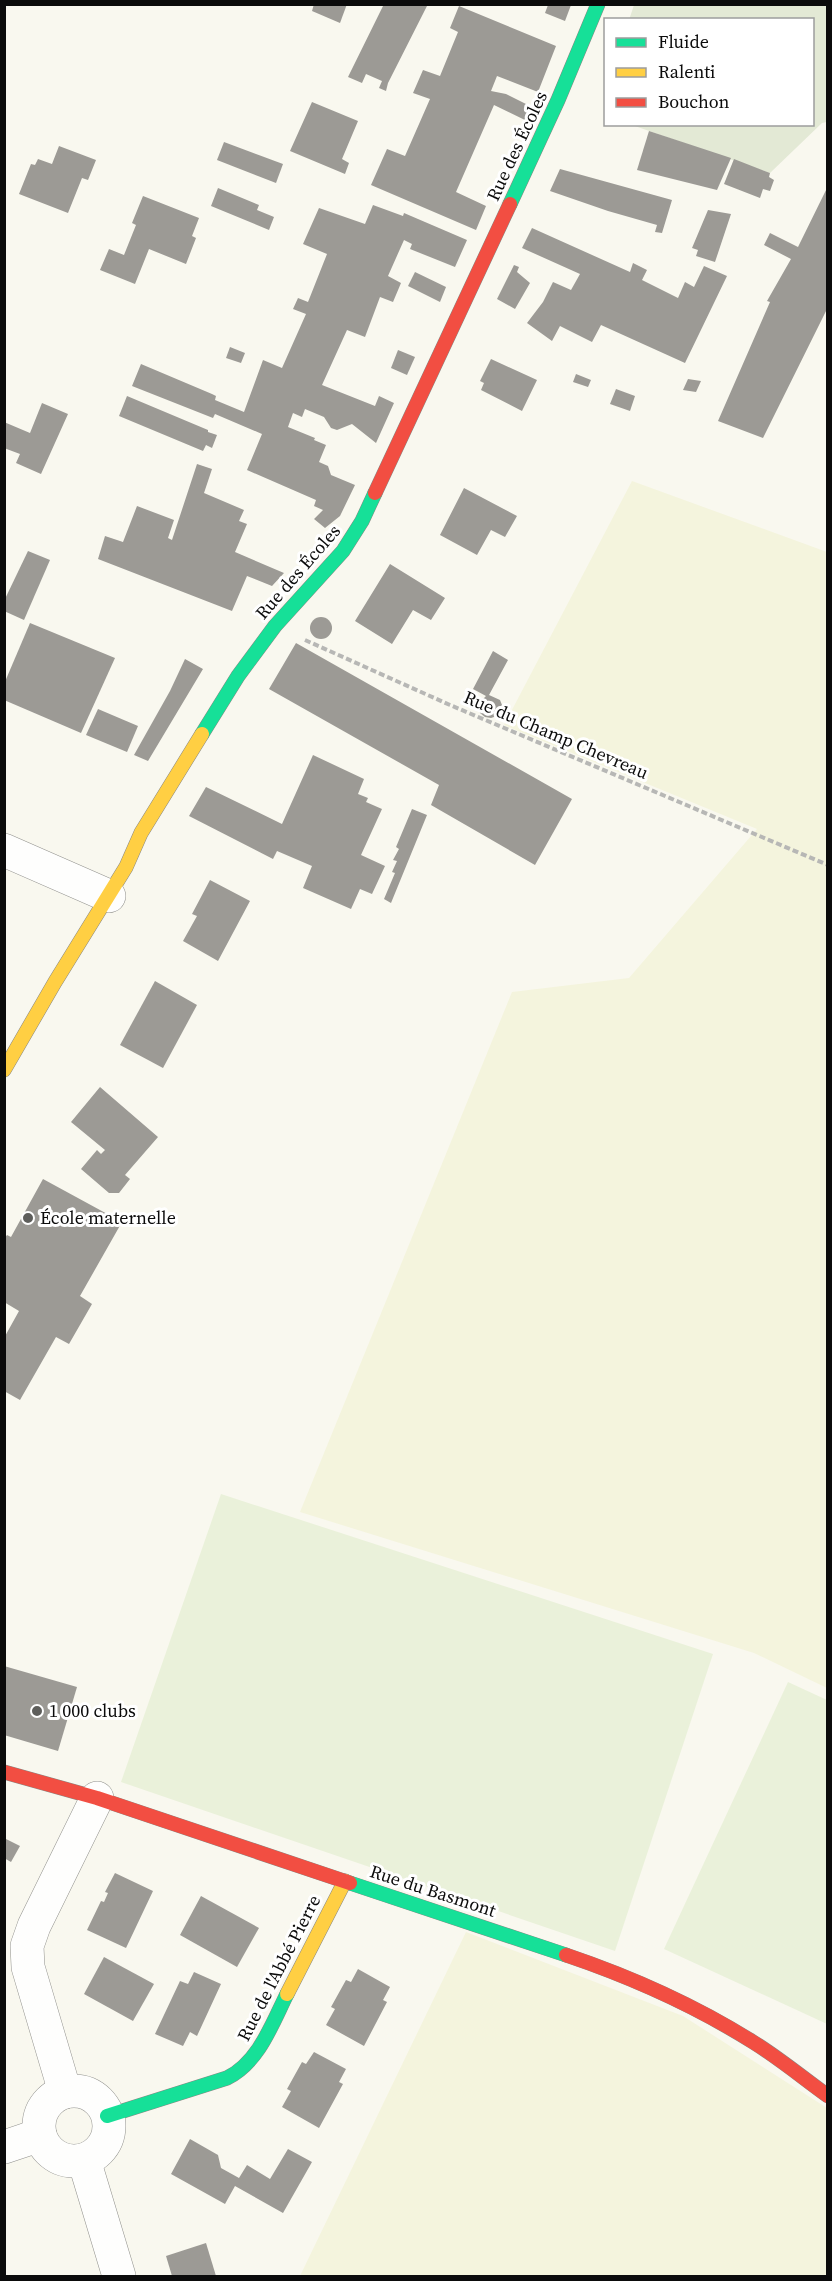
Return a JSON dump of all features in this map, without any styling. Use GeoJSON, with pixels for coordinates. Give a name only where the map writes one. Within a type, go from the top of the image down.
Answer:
{"type":"FeatureCollection","features":[{"type":"Feature","properties":{"kind":"street","name":"Rue des Écoles"},"geometry":{"type":"LineString","coordinates":[[4,1070],[126,867],[141,832],[238,676],[275,626],[343,550],[362,521],[558,100],[598,4]]}},
{"type":"Feature","properties":{"kind":"street"},"geometry":{"type":"LineString","coordinates":[[4,850],[109,896]]}},
{"type":"Feature","properties":{"kind":"street","name":"Rue du Basmont"},"geometry":{"type":"LineString","coordinates":[[4,1772],[97,1798],[620,1974],[706,2014],[755,2043],[828,2096]]}},
{"type":"Feature","properties":{"kind":"street"},"geometry":{"type":"LineString","coordinates":[[65,2092],[28,1967],[27,1946],[34,1926],[97,1798]]}},
{"type":"Feature","properties":{"kind":"street","name":"Rue de l'Abbé Pierre"},"geometry":{"type":"LineString","coordinates":[[107,2116],[241,2072],[259,2048],[345,1881]]}},
{"type":"Feature","properties":{"kind":"street"},"geometry":{"type":"LineString","coordinates":[[78,2091],[89,2095],[98,2101],[107,2116],[109,2132],[105,2142],[99,2151],[84,2160],[68,2161],[57,2157],[48,2150],[38,2128],[40,2116],[46,2105],[54,2097],[65,2092],[78,2091]]}},
{"type":"Feature","properties":{"kind":"street"},"geometry":{"type":"LineString","coordinates":[[4,2146],[40,2135]]}},
{"type":"Feature","properties":{"kind":"street"},"geometry":{"type":"LineString","coordinates":[[84,2160],[119,2277]]}},
{"type":"Feature","properties":{"kind":"path","name":"Rue du Champ Chevreau"},"geometry":{"type":"LineString","coordinates":[[275,626],[450,705],[828,865]]}},
{"type":"Feature","properties":{"kind":"green space"},"geometry":{"type":"Polygon","coordinates":[[[634,5],[827,5],[827,122],[822,123],[770,173],[635,126],[814,126],[814,18],[630,18],[634,5]]]}},
{"type":"Feature","properties":{"kind":"green space"},"geometry":{"type":"Polygon","coordinates":[[[632,481],[827,552],[827,1688],[754,1653],[300,1512],[512,992],[629,978],[757,829],[504,725],[632,481]]]}},
{"type":"Feature","properties":{"kind":"green space"},"geometry":{"type":"Polygon","coordinates":[[[221,1494],[713,1654],[615,1951],[121,1782],[221,1494]]]}},
{"type":"Feature","properties":{"kind":"green space"},"geometry":{"type":"Polygon","coordinates":[[[788,1682],[827,1700],[827,2024],[664,1949],[788,1682]]]}},
{"type":"Feature","properties":{"kind":"green space"},"geometry":{"type":"Polygon","coordinates":[[[466,1932],[683,2016],[827,2108],[827,2276],[300,2276],[466,1932]]]}},
{"type":"Feature","properties":{"kind":"building"},"geometry":{"type":"Polygon","coordinates":[[[314,4],[347,4],[340,23],[312,11],[314,4]]]}},
{"type":"Feature","properties":{"kind":"building"},"geometry":{"type":"Polygon","coordinates":[[[384,4],[428,4],[386,91],[379,88],[382,81],[366,74],[362,83],[348,77],[384,4]]]}},
{"type":"Feature","properties":{"kind":"building"},"geometry":{"type":"Polygon","coordinates":[[[548,5],[571,5],[565,21],[545,13],[548,5]]]}},
{"type":"Feature","properties":{"kind":"building"},"geometry":{"type":"Polygon","coordinates":[[[459,6],[556,46],[538,92],[497,76],[491,91],[506,94],[530,106],[532,110],[527,121],[494,105],[456,192],[486,206],[476,230],[371,185],[387,149],[405,156],[430,99],[413,93],[423,70],[440,76],[458,32],[450,28],[459,6]]]}},
{"type":"Feature","properties":{"kind":"building"},"geometry":{"type":"Polygon","coordinates":[[[312,102],[358,121],[342,159],[349,163],[345,174],[290,151],[312,102]]]}},
{"type":"Feature","properties":{"kind":"building"},"geometry":{"type":"Polygon","coordinates":[[[649,131],[731,158],[717,190],[637,170],[649,131]]]}},
{"type":"Feature","properties":{"kind":"building"},"geometry":{"type":"Polygon","coordinates":[[[224,142],[283,164],[276,183],[217,160],[224,142]]]}},
{"type":"Feature","properties":{"kind":"building"},"geometry":{"type":"Polygon","coordinates":[[[59,146],[96,160],[88,180],[82,178],[68,213],[19,194],[31,164],[35,165],[38,159],[52,164],[59,146]]]}},
{"type":"Feature","properties":{"kind":"building"},"geometry":{"type":"Polygon","coordinates":[[[734,159],[770,173],[769,177],[774,180],[770,191],[763,189],[760,198],[724,184],[734,159]]]}},
{"type":"Feature","properties":{"kind":"building"},"geometry":{"type":"Polygon","coordinates":[[[560,169],[672,200],[662,233],[655,232],[657,225],[550,191],[560,169]]]}},
{"type":"Feature","properties":{"kind":"building"},"geometry":{"type":"Polygon","coordinates":[[[828,186],[828,307],[763,438],[718,421],[770,302],[767,301],[791,259],[764,245],[770,233],[798,247],[828,186]]]}},
{"type":"Feature","properties":{"kind":"building"},"geometry":{"type":"Polygon","coordinates":[[[218,188],[259,205],[257,210],[274,217],[269,230],[211,206],[218,188]]]}},
{"type":"Feature","properties":{"kind":"building"},"geometry":{"type":"Polygon","coordinates":[[[143,196],[199,218],[192,236],[196,238],[186,264],[149,249],[135,284],[100,270],[109,249],[124,255],[136,225],[132,223],[143,196]]]}},
{"type":"Feature","properties":{"kind":"building"},"geometry":{"type":"Polygon","coordinates":[[[373,205],[403,216],[404,213],[467,240],[455,267],[410,249],[412,244],[404,240],[388,276],[401,283],[393,302],[380,297],[365,337],[347,330],[322,385],[375,406],[379,396],[394,403],[376,443],[352,424],[337,430],[331,428],[324,417],[305,409],[302,417],[293,413],[288,427],[326,445],[319,462],[328,466],[331,475],[355,485],[340,516],[325,528],[314,519],[323,510],[314,506],[316,500],[247,470],[262,434],[215,414],[213,418],[132,386],[141,364],[212,394],[216,396],[215,400],[244,412],[263,360],[282,368],[306,314],[293,309],[298,298],[308,302],[327,254],[303,244],[319,208],[365,224],[373,205]]]}},
{"type":"Feature","properties":{"kind":"building"},"geometry":{"type":"Polygon","coordinates":[[[708,210],[731,214],[715,262],[696,256],[698,250],[692,248],[708,210]]]}},
{"type":"Feature","properties":{"kind":"building"},"geometry":{"type":"Polygon","coordinates":[[[532,228],[630,272],[633,263],[647,270],[642,280],[678,298],[685,282],[694,287],[704,266],[727,276],[685,363],[601,325],[592,342],[560,326],[552,341],[527,323],[543,302],[553,282],[571,290],[580,274],[522,248],[532,228]]]}},
{"type":"Feature","properties":{"kind":"building"},"geometry":{"type":"Polygon","coordinates":[[[514,265],[519,267],[517,272],[530,283],[515,309],[497,299],[514,265]]]}},
{"type":"Feature","properties":{"kind":"building"},"geometry":{"type":"Polygon","coordinates":[[[415,272],[446,287],[440,302],[408,286],[415,272]]]}},
{"type":"Feature","properties":{"kind":"building"},"geometry":{"type":"Polygon","coordinates":[[[230,347],[245,353],[241,363],[226,358],[230,347]]]}},
{"type":"Feature","properties":{"kind":"building"},"geometry":{"type":"Polygon","coordinates":[[[398,350],[415,357],[407,375],[391,368],[398,350]]]}},
{"type":"Feature","properties":{"kind":"building"},"geometry":{"type":"Polygon","coordinates":[[[491,359],[537,380],[522,411],[481,390],[484,383],[480,381],[491,359]]]}},
{"type":"Feature","properties":{"kind":"building"},"geometry":{"type":"Polygon","coordinates":[[[576,374],[591,380],[588,387],[573,382],[576,374]]]}},
{"type":"Feature","properties":{"kind":"building"},"geometry":{"type":"Polygon","coordinates":[[[688,379],[701,381],[696,392],[683,390],[688,379]]]}},
{"type":"Feature","properties":{"kind":"building"},"geometry":{"type":"Polygon","coordinates":[[[616,389],[635,396],[630,411],[610,404],[616,389]]]}},
{"type":"Feature","properties":{"kind":"building"},"geometry":{"type":"Polygon","coordinates":[[[127,396],[217,435],[212,448],[206,445],[203,451],[119,416],[127,396]]]}},
{"type":"Feature","properties":{"kind":"building"},"geometry":{"type":"Polygon","coordinates":[[[42,403],[68,414],[41,474],[16,463],[20,454],[4,448],[4,422],[30,433],[42,403]]]}},
{"type":"Feature","properties":{"kind":"building"},"geometry":{"type":"Polygon","coordinates":[[[197,464],[212,469],[204,493],[244,510],[239,521],[247,524],[235,552],[284,573],[272,586],[247,576],[232,611],[98,559],[105,536],[123,542],[137,506],[174,520],[168,538],[172,540],[197,464]]]}},
{"type":"Feature","properties":{"kind":"building"},"geometry":{"type":"Polygon","coordinates":[[[464,488],[517,516],[505,537],[491,530],[477,555],[440,535],[464,488]]]}},
{"type":"Feature","properties":{"kind":"building"},"geometry":{"type":"Polygon","coordinates":[[[28,551],[50,560],[24,620],[4,611],[4,601],[28,551]]]}},
{"type":"Feature","properties":{"kind":"building"},"geometry":{"type":"Polygon","coordinates":[[[390,564],[445,598],[431,620],[413,610],[392,644],[355,621],[390,564]]]}},
{"type":"Feature","properties":{"kind":"building"},"geometry":{"type":"Polygon","coordinates":[[[321,617],[329,620],[332,628],[329,636],[321,639],[313,636],[310,628],[313,620],[321,617]]]}},
{"type":"Feature","properties":{"kind":"building"},"geometry":{"type":"Polygon","coordinates":[[[30,623],[115,658],[81,733],[4,700],[4,684],[30,623]]]}},
{"type":"Feature","properties":{"kind":"building"},"geometry":{"type":"Polygon","coordinates":[[[296,643],[572,799],[535,865],[431,805],[439,785],[269,689],[296,643]]]}},
{"type":"Feature","properties":{"kind":"building"},"geometry":{"type":"Polygon","coordinates":[[[493,651],[508,660],[489,695],[500,700],[502,705],[497,716],[491,718],[480,713],[481,701],[486,696],[473,689],[493,651]]]}},
{"type":"Feature","properties":{"kind":"building"},"geometry":{"type":"Polygon","coordinates":[[[185,659],[203,669],[148,761],[134,755],[170,691],[185,659]]]}},
{"type":"Feature","properties":{"kind":"building"},"geometry":{"type":"Polygon","coordinates":[[[98,709],[138,726],[127,752],[86,735],[98,709]]]}},
{"type":"Feature","properties":{"kind":"building"},"geometry":{"type":"Polygon","coordinates":[[[313,755],[364,779],[358,794],[368,798],[366,802],[382,809],[361,855],[385,866],[372,894],[360,889],[351,909],[303,888],[312,866],[277,851],[273,859],[189,816],[206,787],[282,824],[313,755]]]}},
{"type":"Feature","properties":{"kind":"building"},"geometry":{"type":"Polygon","coordinates":[[[412,809],[427,815],[391,903],[384,899],[395,873],[392,872],[397,861],[393,860],[399,849],[396,847],[412,809]]]}},
{"type":"Feature","properties":{"kind":"building"},"geometry":{"type":"Polygon","coordinates":[[[210,880],[250,901],[218,961],[183,941],[197,916],[192,914],[210,880]]]}},
{"type":"Feature","properties":{"kind":"building"},"geometry":{"type":"Polygon","coordinates":[[[155,981],[197,1005],[163,1068],[120,1045],[155,981]]]}},
{"type":"Feature","properties":{"kind":"building"},"geometry":{"type":"Polygon","coordinates":[[[100,1087],[158,1137],[125,1175],[130,1179],[119,1193],[109,1193],[81,1169],[97,1150],[101,1154],[105,1150],[71,1122],[100,1087]]]}},
{"type":"Feature","properties":{"kind":"building"},"geometry":{"type":"Polygon","coordinates":[[[43,1179],[122,1222],[80,1296],[92,1304],[69,1344],[56,1337],[20,1400],[4,1391],[4,1338],[19,1311],[4,1302],[4,1239],[7,1235],[11,1237],[43,1179]]]}},
{"type":"Feature","properties":{"kind":"building","name":"1 000 clubs"},"geometry":{"type":"Polygon","coordinates":[[[4,1666],[77,1687],[58,1751],[4,1735],[4,1666]]]}},
{"type":"Feature","properties":{"kind":"building"},"geometry":{"type":"Polygon","coordinates":[[[4,1838],[20,1846],[11,1862],[4,1858],[4,1838]]]}},
{"type":"Feature","properties":{"kind":"building"},"geometry":{"type":"Polygon","coordinates":[[[115,1873],[153,1891],[126,1948],[87,1930],[101,1901],[104,1902],[108,1893],[105,1892],[115,1873]]]}},
{"type":"Feature","properties":{"kind":"building"},"geometry":{"type":"Polygon","coordinates":[[[201,1896],[259,1928],[237,1967],[180,1935],[201,1896]]]}},
{"type":"Feature","properties":{"kind":"building"},"geometry":{"type":"Polygon","coordinates":[[[104,1957],[154,1984],[133,2021],[84,1994],[104,1957]]]}},
{"type":"Feature","properties":{"kind":"building"},"geometry":{"type":"Polygon","coordinates":[[[358,1969],[390,1987],[383,2000],[387,2002],[364,2046],[326,2025],[335,2009],[331,2007],[346,1980],[351,1982],[358,1969]]]}},
{"type":"Feature","properties":{"kind":"building"},"geometry":{"type":"Polygon","coordinates":[[[194,1972],[221,1984],[197,2036],[190,2032],[183,2046],[155,2034],[180,1981],[188,1984],[194,1972]]]}},
{"type":"Feature","properties":{"kind":"building"},"geometry":{"type":"Polygon","coordinates":[[[314,2052],[346,2069],[339,2082],[343,2084],[319,2128],[282,2107],[291,2091],[287,2089],[302,2062],[306,2064],[314,2052]]]}},
{"type":"Feature","properties":{"kind":"building"},"geometry":{"type":"Polygon","coordinates":[[[190,2139],[218,2155],[221,2168],[239,2178],[247,2165],[270,2179],[288,2149],[312,2162],[283,2213],[235,2186],[225,2204],[171,2174],[190,2139]]]}},
{"type":"Feature","properties":{"kind":"building"},"geometry":{"type":"Polygon","coordinates":[[[206,2243],[216,2276],[172,2276],[166,2256],[206,2243]]]}},
{"type":"Feature","properties":{"kind":"traffic: fast"},"geometry":{"type":"LineString","coordinates":[[510,204],[558,100],[598,4]]}},
{"type":"Feature","properties":{"kind":"traffic: fast"},"geometry":{"type":"LineString","coordinates":[[202,734],[238,676],[275,626],[343,551],[362,521],[375,493]]}},
{"type":"Feature","properties":{"kind":"traffic: fast"},"geometry":{"type":"LineString","coordinates":[[350,1883],[566,1955]]}},
{"type":"Feature","properties":{"kind":"traffic: fast"},"geometry":{"type":"LineString","coordinates":[[107,2116],[227,2078],[238,2071],[256,2052],[270,2030],[287,1994]]}},
{"type":"Feature","properties":{"kind":"traffic: slow"},"geometry":{"type":"LineString","coordinates":[[4,1070],[126,867],[141,833],[202,734]]}},
{"type":"Feature","properties":{"kind":"traffic: slow"},"geometry":{"type":"LineString","coordinates":[[287,1994],[345,1881]]}},
{"type":"Feature","properties":{"kind":"traffic: jam"},"geometry":{"type":"LineString","coordinates":[[375,493],[510,204]]}},
{"type":"Feature","properties":{"kind":"traffic: jam"},"geometry":{"type":"LineString","coordinates":[[4,1772],[97,1798],[350,1883]]}},
{"type":"Feature","properties":{"kind":"traffic: jam"},"geometry":{"type":"LineString","coordinates":[[566,1955],[638,1982],[708,2016],[763,2048],[828,2096]]}},
{"type":"Feature","properties":{"kind":"place","name":"École maternelle"},"geometry":{"type":"Point","coordinates":[28,1218]}},
{"type":"Feature","properties":{"kind":"place","name":"1 000 clubs"},"geometry":{"type":"Point","coordinates":[37,1711]}}]}
